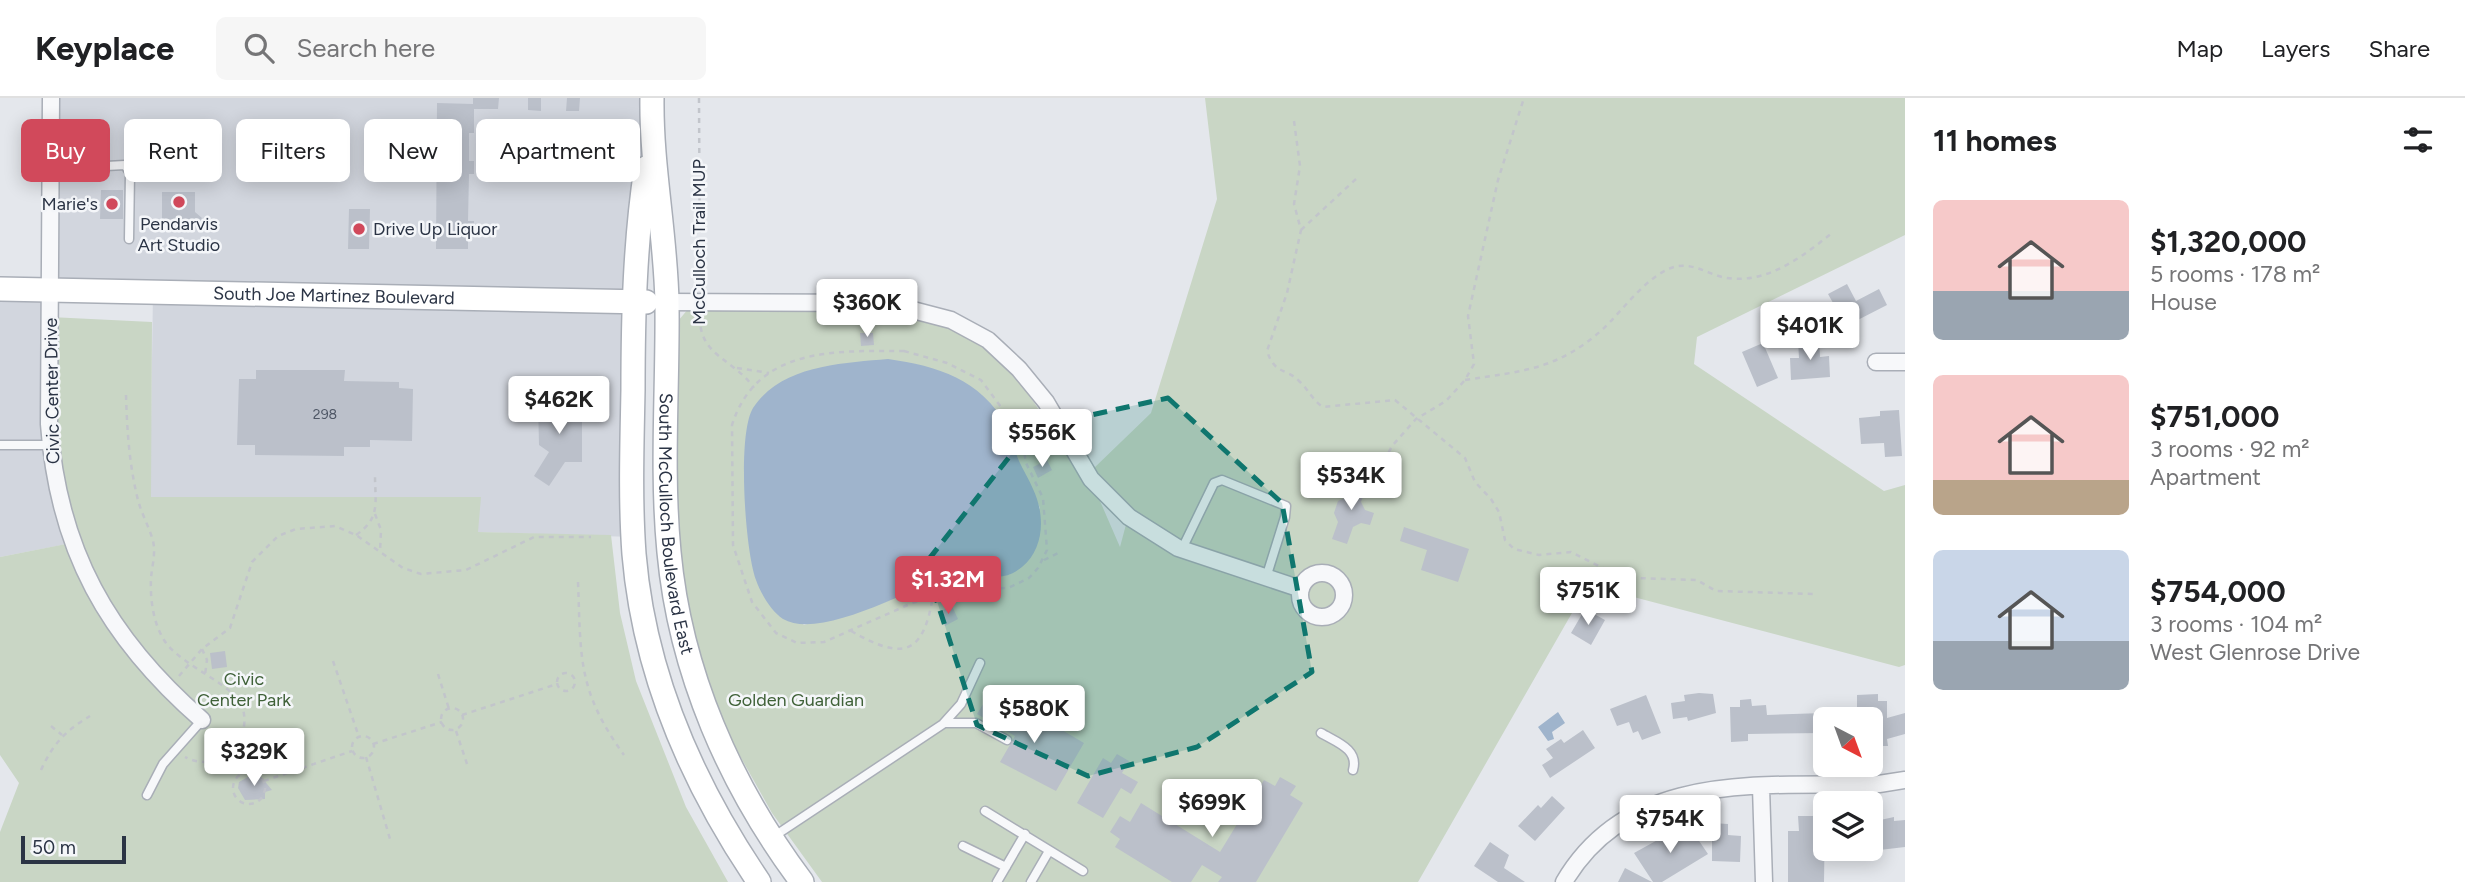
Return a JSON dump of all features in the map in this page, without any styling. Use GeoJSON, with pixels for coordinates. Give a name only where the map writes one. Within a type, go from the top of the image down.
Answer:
{"type":"FeatureCollection","features":[{"type":"Feature","properties":{"kind":"main road","name":"South McCulloch Boulevard East"},"geometry":{"type":"LineString","coordinates":[[652,98],[651,137],[640,218],[634,302],[632,525],[637,580],[646,627],[667,706],[688,759],[713,809],[759,882]]}},
{"type":"Feature","properties":{"kind":"main road","name":"South McCulloch Boulevard East"},"geometry":{"type":"LineString","coordinates":[[651,137],[667,302],[666,503],[675,598],[692,669],[720,745],[771,838],[802,882]]}},
{"type":"Feature","properties":{"kind":"main road","name":"South Joe Martinez Boulevard"},"geometry":{"type":"LineString","coordinates":[[0,289],[667,302]]}},
{"type":"Feature","properties":{"kind":"street","name":"Civic Center Drive"},"geometry":{"type":"LineString","coordinates":[[51,98],[50,445],[63,516],[83,571],[121,635],[168,690],[202,720]]}},
{"type":"Feature","properties":{"kind":"street"},"geometry":{"type":"LineString","coordinates":[[667,302],[700,300],[886,303],[930,312],[969,328],[1004,354],[1033,385],[1101,492],[1129,517],[1182,550],[1301,589]]}},
{"type":"Feature","properties":{"kind":"street"},"geometry":{"type":"LineString","coordinates":[[1876,362],[1905,362]]}},
{"type":"Feature","properties":{"kind":"street"},"geometry":{"type":"LineString","coordinates":[[1564,882],[1590,847],[1615,824],[1643,808],[1693,792],[1879,784],[1905,780]]}},
{"type":"Feature","properties":{"kind":"street"},"geometry":{"type":"LineString","coordinates":[[1761,787],[1764,882]]}},
{"type":"Feature","properties":{"kind":"lane"},"geometry":{"type":"LineString","coordinates":[[110,166],[125,165],[130,173],[129,239]]}},
{"type":"Feature","properties":{"kind":"lane"},"geometry":{"type":"LineString","coordinates":[[0,445],[50,445]]}},
{"type":"Feature","properties":{"kind":"lane"},"geometry":{"type":"LineString","coordinates":[[1182,550],[1214,483],[1222,480],[1286,506],[1266,578]]}},
{"type":"Feature","properties":{"kind":"lane"},"geometry":{"type":"LineString","coordinates":[[771,838],[943,724],[961,704],[980,663]]}},
{"type":"Feature","properties":{"kind":"lane"},"geometry":{"type":"LineString","coordinates":[[147,795],[174,750],[202,720]]}},
{"type":"Feature","properties":{"kind":"lane"},"geometry":{"type":"LineString","coordinates":[[943,724],[965,720],[1007,740]]}},
{"type":"Feature","properties":{"kind":"lane"},"geometry":{"type":"LineString","coordinates":[[1321,733],[1352,753],[1355,761],[1353,770]]}},
{"type":"Feature","properties":{"kind":"lane"},"geometry":{"type":"LineString","coordinates":[[985,811],[1083,871]]}},
{"type":"Feature","properties":{"kind":"lane"},"geometry":{"type":"LineString","coordinates":[[997,882],[1025,834]]}},
{"type":"Feature","properties":{"kind":"lane"},"geometry":{"type":"LineString","coordinates":[[963,846],[1006,867]]}},
{"type":"Feature","properties":{"kind":"lane"},"geometry":{"type":"LineString","coordinates":[[1031,882],[1049,851]]}},
{"type":"Feature","properties":{"kind":"path","name":"McCulloch Trail MUP"},"geometry":{"type":"LineString","coordinates":[[699,98],[699,333],[703,342],[737,368],[754,388]]}},
{"type":"Feature","properties":{"kind":"path"},"geometry":{"type":"LineString","coordinates":[[1375,479],[1392,446],[1416,419],[1446,401],[1465,380],[1474,364],[1468,316],[1498,180],[1524,98]]}},
{"type":"Feature","properties":{"kind":"path"},"geometry":{"type":"LineString","coordinates":[[1294,121],[1300,166],[1294,204],[1300,230],[1287,293],[1267,351],[1275,369],[1298,380],[1314,401],[1323,407],[1395,400],[1465,458],[1475,482],[1491,499],[1499,513],[1505,540],[1514,548],[1539,555],[1571,552],[1624,575],[1697,580],[1716,591],[1815,594]]}},
{"type":"Feature","properties":{"kind":"path"},"geometry":{"type":"LineString","coordinates":[[1300,230],[1356,179]]}},
{"type":"Feature","properties":{"kind":"path"},"geometry":{"type":"LineString","coordinates":[[1465,380],[1556,363],[1601,331],[1655,278],[1671,268],[1689,265],[1726,278],[1746,278],[1793,264],[1832,233]]}},
{"type":"Feature","properties":{"kind":"path"},"geometry":{"type":"LineString","coordinates":[[904,351],[947,363],[981,380],[1017,426],[1026,463],[1043,498],[1047,550],[1044,560],[1029,578],[1008,588],[951,590],[935,594],[824,642],[809,644],[786,639],[767,625],[745,583],[733,545],[732,425],[754,388],[785,362],[834,352],[904,351]]}},
{"type":"Feature","properties":{"kind":"path","name":"McCulloch Trail MUP"},"geometry":{"type":"LineString","coordinates":[[737,368],[770,373]]}},
{"type":"Feature","properties":{"kind":"path"},"geometry":{"type":"LineString","coordinates":[[125,395],[128,445],[137,495],[153,540],[151,578],[154,616],[164,640],[190,664],[230,690],[243,709],[244,726],[240,740],[228,755],[200,762],[174,750]]}},
{"type":"Feature","properties":{"kind":"path"},"geometry":{"type":"LineString","coordinates":[[376,475],[375,514],[381,530],[380,552]]}},
{"type":"Feature","properties":{"kind":"path"},"geometry":{"type":"LineString","coordinates":[[356,535],[369,526],[375,514]]}},
{"type":"Feature","properties":{"kind":"path"},"geometry":{"type":"LineString","coordinates":[[168,690],[202,649],[230,628],[252,562],[278,536],[315,525],[335,526],[356,535],[403,568],[421,574],[446,574],[466,570],[534,537],[591,537]]}},
{"type":"Feature","properties":{"kind":"path"},"geometry":{"type":"LineString","coordinates":[[1044,560],[1058,553]]}},
{"type":"Feature","properties":{"kind":"path"},"geometry":{"type":"LineString","coordinates":[[578,582],[578,635],[584,676],[602,721],[624,755]]}},
{"type":"Feature","properties":{"kind":"path"},"geometry":{"type":"LineString","coordinates":[[851,631],[883,647],[905,650],[919,641],[935,594]]}},
{"type":"Feature","properties":{"kind":"path"},"geometry":{"type":"LineString","coordinates":[[935,594],[948,608]]}},
{"type":"Feature","properties":{"kind":"path"},"geometry":{"type":"LineString","coordinates":[[202,649],[207,660],[205,675]]}},
{"type":"Feature","properties":{"kind":"path"},"geometry":{"type":"LineString","coordinates":[[333,661],[359,737]]}},
{"type":"Feature","properties":{"kind":"path"},"geometry":{"type":"LineString","coordinates":[[575,679],[574,687],[569,690],[561,689],[558,684],[558,678],[564,673],[575,679],[584,676]]}},
{"type":"Feature","properties":{"kind":"path"},"geometry":{"type":"LineString","coordinates":[[438,674],[449,709]]}},
{"type":"Feature","properties":{"kind":"path"},"geometry":{"type":"LineString","coordinates":[[462,715],[558,684]]}},
{"type":"Feature","properties":{"kind":"path"},"geometry":{"type":"LineString","coordinates":[[449,709],[456,709],[462,715],[463,722],[456,729],[447,728],[442,722],[443,715],[449,709]]}},
{"type":"Feature","properties":{"kind":"path"},"geometry":{"type":"LineString","coordinates":[[41,770],[52,746],[62,735],[90,716]]}},
{"type":"Feature","properties":{"kind":"path"},"geometry":{"type":"LineString","coordinates":[[202,720],[242,774]]}},
{"type":"Feature","properties":{"kind":"path"},"geometry":{"type":"LineString","coordinates":[[373,744],[442,722]]}},
{"type":"Feature","properties":{"kind":"path"},"geometry":{"type":"LineString","coordinates":[[51,726],[62,735]]}},
{"type":"Feature","properties":{"kind":"path"},"geometry":{"type":"LineString","coordinates":[[456,729],[467,764]]}},
{"type":"Feature","properties":{"kind":"path"},"geometry":{"type":"LineString","coordinates":[[352,751],[353,743],[359,737],[366,737],[373,744]]}},
{"type":"Feature","properties":{"kind":"path"},"geometry":{"type":"LineString","coordinates":[[352,751],[357,756],[366,757],[372,753],[373,744]]}},
{"type":"Feature","properties":{"kind":"path"},"geometry":{"type":"LineString","coordinates":[[264,781],[352,751]]}},
{"type":"Feature","properties":{"kind":"path"},"geometry":{"type":"LineString","coordinates":[[366,757],[390,839]]}},
{"type":"Feature","properties":{"kind":"path"},"geometry":{"type":"LineString","coordinates":[[242,774],[257,774],[264,781],[265,791],[260,799],[246,803],[234,793],[235,782],[242,774]]}},
{"type":"Feature","properties":{"kind":"highlighted area"},"geometry":{"type":"Polygon","coordinates":[[[1168,398],[1282,503],[1312,672],[1197,747],[1088,776],[977,725],[925,564],[1032,428],[1168,398]]]}},
{"type":"Feature","properties":{"kind":"shaded area"},"geometry":{"type":"Polygon","coordinates":[[[51,98],[652,98],[633,537],[477,532],[480,497],[150,497],[153,292],[51,289],[72,543],[0,557],[0,289],[50,289],[51,182],[110,182],[110,119],[51,119],[51,98]]]}},
{"type":"Feature","properties":{"kind":"green space","name":"Golden Guardian"},"geometry":{"type":"Polygon","coordinates":[[[1205,98],[1905,98],[1905,235],[1697,337],[1694,364],[1884,491],[1905,485],[1905,665],[1899,667],[1588,585],[1418,882],[822,882],[772,813],[712,706],[683,610],[673,519],[678,321],[689,308],[892,309],[964,334],[993,353],[1017,377],[1100,501],[1120,547],[1128,517],[1093,469],[1151,413],[1217,199],[1205,98]],[[1008,427],[803,625],[852,614],[961,570],[990,578],[1040,508],[1018,460],[1008,427]]]}},
{"type":"Feature","properties":{"kind":"green space","name":"Civic Center Park"},"geometry":{"type":"Polygon","coordinates":[[[50,317],[152,322],[151,497],[481,497],[478,532],[611,535],[620,613],[636,681],[686,807],[728,882],[0,882],[0,832],[19,783],[0,755],[0,557],[71,543],[56,487],[50,317]]]}},
{"type":"Feature","properties":{"kind":"water"},"geometry":{"type":"Polygon","coordinates":[[[888,359],[924,366],[956,377],[971,386],[996,410],[1009,430],[1019,461],[1037,499],[1041,520],[1039,541],[1030,559],[1022,567],[1003,576],[962,571],[843,618],[800,624],[783,619],[761,591],[752,565],[749,545],[744,466],[748,422],[753,408],[765,394],[796,375],[833,365],[888,359]]]}},
{"type":"Feature","properties":{"kind":"water"},"geometry":{"type":"Polygon","coordinates":[[[1558,712],[1565,723],[1552,732],[1554,739],[1548,741],[1538,727],[1558,712]]]}},
{"type":"Feature","properties":{"kind":"water"},"geometry":{"type":"Polygon","coordinates":[[[1191,783],[1199,787],[1203,795],[1199,803],[1191,807],[1183,803],[1179,795],[1183,787],[1191,783]]]}},
{"type":"Feature","properties":{"kind":"building"},"geometry":{"type":"Polygon","coordinates":[[[473,98],[499,98],[498,109],[474,109],[474,133],[469,133],[469,161],[474,161],[474,174],[469,174],[468,221],[474,221],[474,234],[468,234],[468,249],[436,249],[436,182],[462,182],[462,119],[437,119],[437,103],[473,104],[473,98]]]}},
{"type":"Feature","properties":{"kind":"building"},"geometry":{"type":"Polygon","coordinates":[[[528,98],[541,98],[541,111],[528,110],[528,98]]]}},
{"type":"Feature","properties":{"kind":"building"},"geometry":{"type":"Polygon","coordinates":[[[567,98],[580,98],[579,111],[566,111],[567,98]]]}},
{"type":"Feature","properties":{"kind":"building","name":"Marie's"},"geometry":{"type":"Polygon","coordinates":[[[101,190],[123,190],[123,219],[100,219],[101,190]]]}},
{"type":"Feature","properties":{"kind":"building","name":"Pendarvis Art Studio"},"geometry":{"type":"Polygon","coordinates":[[[162,192],[195,192],[195,212],[202,218],[194,227],[186,220],[162,219],[162,192]]]}},
{"type":"Feature","properties":{"kind":"building","name":"Drive Up Liquor"},"geometry":{"type":"Polygon","coordinates":[[[349,209],[370,209],[369,249],[348,249],[349,209]]]}},
{"type":"Feature","properties":{"kind":"building"},"geometry":{"type":"Polygon","coordinates":[[[1847,284],[1856,301],[1879,289],[1887,305],[1846,326],[1828,294],[1847,284]]]}},
{"type":"Feature","properties":{"kind":"building"},"geometry":{"type":"Polygon","coordinates":[[[860,333],[873,333],[874,345],[861,346],[860,333]]]}},
{"type":"Feature","properties":{"kind":"building"},"geometry":{"type":"Polygon","coordinates":[[[1819,339],[1820,357],[1829,356],[1830,377],[1791,380],[1790,358],[1799,358],[1798,340],[1819,339]]]}},
{"type":"Feature","properties":{"kind":"building"},"geometry":{"type":"Polygon","coordinates":[[[1763,343],[1778,378],[1757,387],[1742,352],[1763,343]]]}},
{"type":"Feature","properties":{"kind":"building"},"geometry":{"type":"Polygon","coordinates":[[[256,370],[345,370],[344,381],[399,382],[399,388],[413,389],[412,441],[370,440],[370,447],[344,447],[344,456],[255,455],[255,445],[237,445],[239,379],[256,379],[256,370]]]}},
{"type":"Feature","properties":{"kind":"building"},"geometry":{"type":"Polygon","coordinates":[[[556,394],[582,411],[582,462],[565,462],[549,486],[534,476],[549,452],[539,445],[538,402],[556,394]]]}},
{"type":"Feature","properties":{"kind":"building"},"geometry":{"type":"Polygon","coordinates":[[[1899,410],[1902,456],[1885,457],[1884,443],[1861,444],[1859,418],[1880,416],[1880,411],[1899,410]]]}},
{"type":"Feature","properties":{"kind":"building"},"geometry":{"type":"Polygon","coordinates":[[[1047,460],[1052,470],[1038,478],[1033,467],[1047,460]]]}},
{"type":"Feature","properties":{"kind":"building"},"geometry":{"type":"Polygon","coordinates":[[[1353,478],[1368,483],[1361,502],[1365,510],[1374,513],[1370,525],[1361,523],[1353,527],[1347,544],[1332,539],[1338,522],[1334,513],[1338,501],[1347,497],[1353,478]]]}},
{"type":"Feature","properties":{"kind":"building"},"geometry":{"type":"Polygon","coordinates":[[[1404,527],[1469,549],[1458,582],[1421,570],[1427,550],[1400,541],[1404,527]]]}},
{"type":"Feature","properties":{"kind":"building"},"geometry":{"type":"Polygon","coordinates":[[[952,606],[958,619],[945,626],[939,612],[952,606]]]}},
{"type":"Feature","properties":{"kind":"building"},"geometry":{"type":"Polygon","coordinates":[[[1585,609],[1605,620],[1591,645],[1571,633],[1585,609]]]}},
{"type":"Feature","properties":{"kind":"building"},"geometry":{"type":"Polygon","coordinates":[[[225,651],[227,667],[212,669],[210,653],[225,651]]]}},
{"type":"Feature","properties":{"kind":"building"},"geometry":{"type":"Polygon","coordinates":[[[1713,694],[1716,713],[1688,721],[1687,717],[1673,719],[1671,703],[1685,701],[1684,695],[1713,694]]]}},
{"type":"Feature","properties":{"kind":"building"},"geometry":{"type":"Polygon","coordinates":[[[1878,694],[1878,701],[1887,701],[1887,718],[1905,713],[1905,734],[1887,739],[1888,746],[1883,746],[1883,707],[1857,707],[1857,695],[1878,694]]]}},
{"type":"Feature","properties":{"kind":"building"},"geometry":{"type":"Polygon","coordinates":[[[1646,695],[1661,733],[1642,740],[1638,731],[1633,733],[1629,722],[1617,726],[1610,709],[1646,695]]]}},
{"type":"Feature","properties":{"kind":"building"},"geometry":{"type":"Polygon","coordinates":[[[988,696],[1036,724],[1040,717],[1084,743],[1056,791],[1000,762],[1015,736],[977,714],[988,696]]]}},
{"type":"Feature","properties":{"kind":"building"},"geometry":{"type":"Polygon","coordinates":[[[1751,699],[1752,706],[1766,705],[1767,715],[1813,713],[1813,733],[1748,734],[1748,741],[1731,742],[1730,707],[1740,707],[1740,700],[1751,699]]]}},
{"type":"Feature","properties":{"kind":"building"},"geometry":{"type":"Polygon","coordinates":[[[1583,730],[1595,748],[1550,778],[1542,765],[1553,758],[1546,749],[1561,739],[1564,743],[1583,730]]]}},
{"type":"Feature","properties":{"kind":"building"},"geometry":{"type":"Polygon","coordinates":[[[1117,754],[1129,761],[1122,773],[1138,782],[1131,794],[1121,788],[1103,818],[1077,803],[1103,758],[1111,763],[1117,754]]]}},
{"type":"Feature","properties":{"kind":"building"},"geometry":{"type":"Polygon","coordinates":[[[257,772],[272,790],[265,792],[265,799],[245,800],[238,788],[239,782],[257,772]]]}},
{"type":"Feature","properties":{"kind":"building"},"geometry":{"type":"Polygon","coordinates":[[[1280,777],[1296,786],[1290,795],[1303,803],[1256,882],[1218,882],[1222,877],[1202,865],[1191,882],[1172,882],[1115,847],[1120,839],[1110,832],[1120,816],[1130,822],[1141,803],[1220,852],[1264,780],[1275,786],[1280,777]]]}},
{"type":"Feature","properties":{"kind":"building"},"geometry":{"type":"Polygon","coordinates":[[[1552,796],[1565,808],[1535,841],[1518,826],[1538,805],[1541,808],[1552,796]]]}},
{"type":"Feature","properties":{"kind":"building"},"geometry":{"type":"Polygon","coordinates":[[[1798,816],[1813,816],[1813,861],[1824,861],[1824,882],[1788,882],[1788,831],[1799,831],[1798,816]]]}},
{"type":"Feature","properties":{"kind":"building"},"geometry":{"type":"Polygon","coordinates":[[[1894,817],[1894,821],[1905,820],[1905,847],[1883,850],[1883,819],[1894,817]]]}},
{"type":"Feature","properties":{"kind":"building"},"geometry":{"type":"Polygon","coordinates":[[[1712,823],[1728,824],[1728,835],[1741,836],[1740,862],[1712,861],[1712,823]]]}},
{"type":"Feature","properties":{"kind":"building"},"geometry":{"type":"Polygon","coordinates":[[[1691,829],[1708,854],[1662,882],[1653,882],[1634,853],[1672,832],[1676,839],[1691,829]]]}},
{"type":"Feature","properties":{"kind":"building"},"geometry":{"type":"Polygon","coordinates":[[[1490,842],[1509,855],[1504,868],[1525,882],[1498,882],[1474,866],[1490,842]]]}},
{"type":"Feature","properties":{"kind":"building"},"geometry":{"type":"Polygon","coordinates":[[[1625,868],[1652,882],[1618,882],[1625,868]]]}},
{"type":"Feature","properties":{"kind":"place","name":"Pendarvis Art Studio"},"geometry":{"type":"Point","coordinates":[179,202]}},
{"type":"Feature","properties":{"kind":"place","name":"Marie's"},"geometry":{"type":"Point","coordinates":[112,204]}},
{"type":"Feature","properties":{"kind":"place","name":"Drive Up Liquor"},"geometry":{"type":"Point","coordinates":[359,229]}}]}
